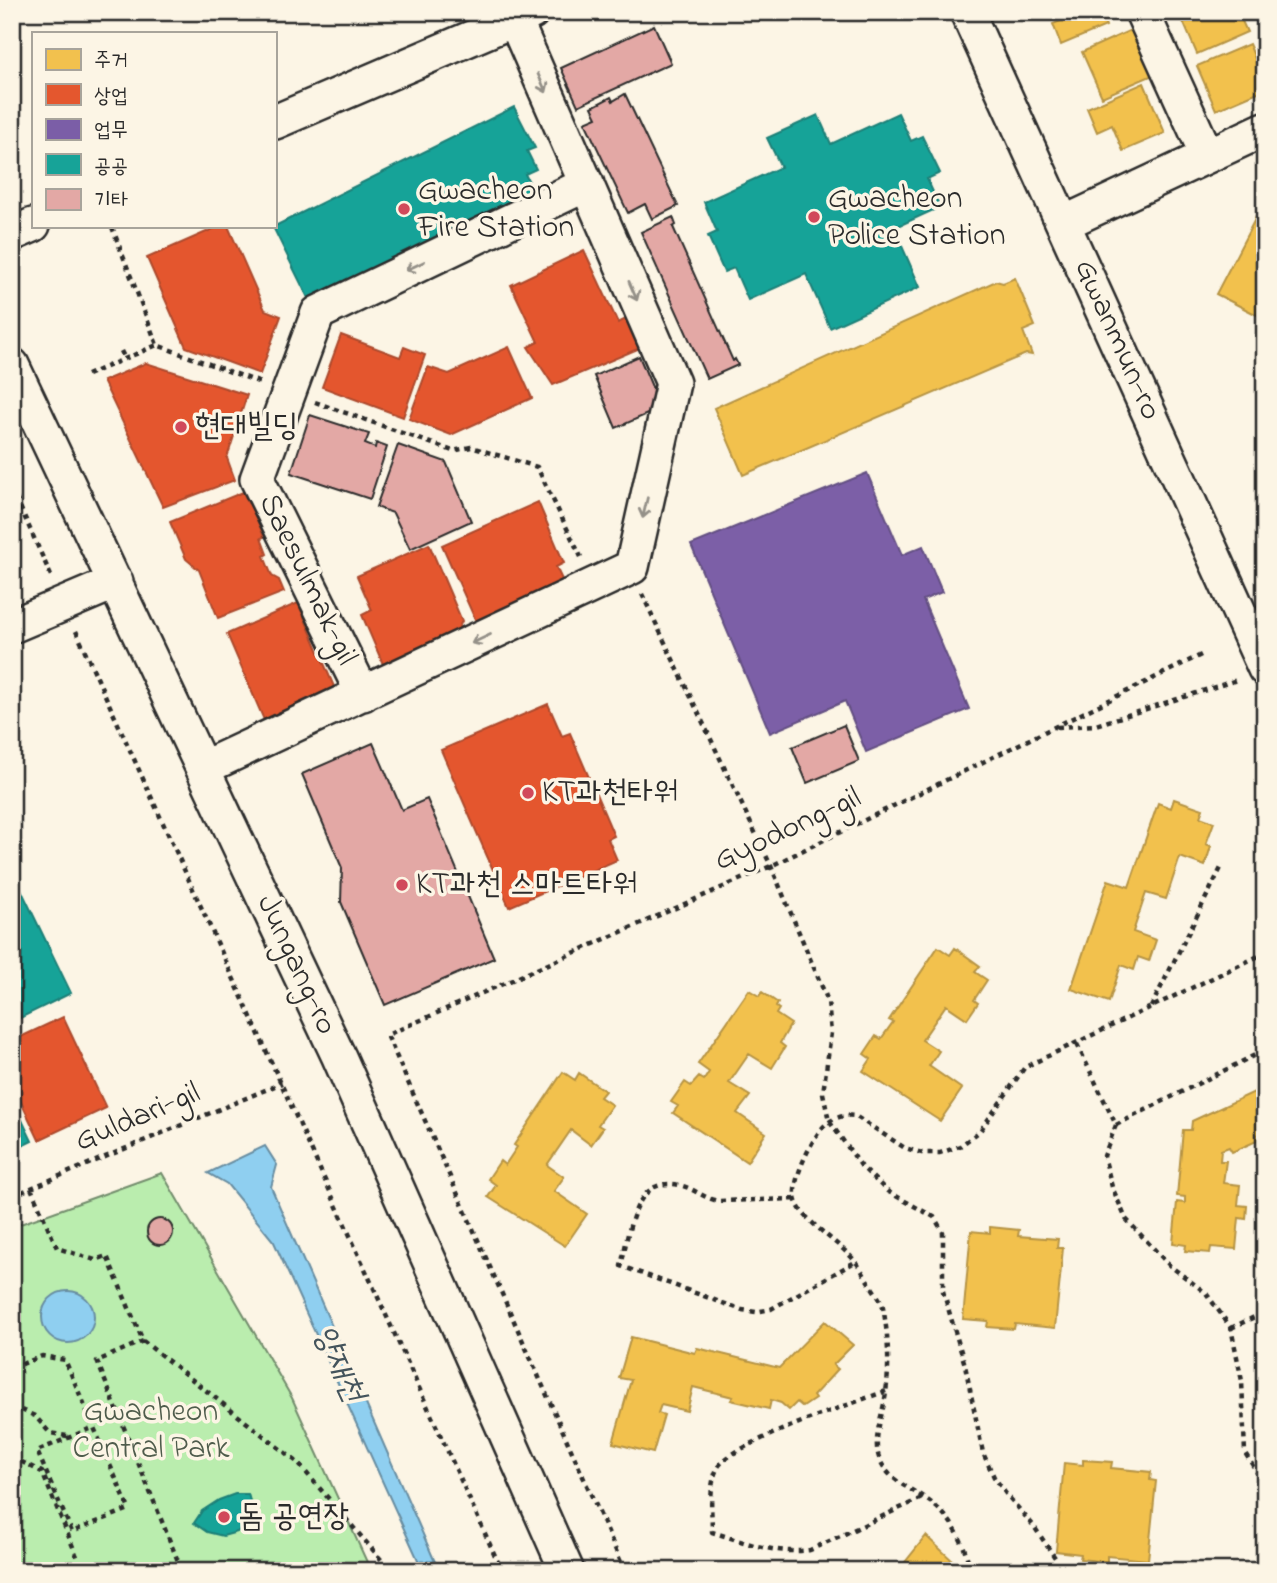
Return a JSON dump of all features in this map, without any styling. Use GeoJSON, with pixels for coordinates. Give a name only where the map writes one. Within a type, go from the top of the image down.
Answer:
{"type":"FeatureCollection","features":[{"type":"Feature","properties":{"kind":"street","name":"Gwanmun-ro"},"geometry":{"type":"LineString","coordinates":[[967,12],[1064,223],[1251,675]]}},
{"type":"Feature","properties":{"kind":"street"},"geometry":{"type":"LineString","coordinates":[[1142,12],[1207,155]]}},
{"type":"Feature","properties":{"kind":"street"},"geometry":{"type":"LineString","coordinates":[[276,122],[524,16],[525,46],[673,383],[632,567]]}},
{"type":"Feature","properties":{"kind":"street"},"geometry":{"type":"LineString","coordinates":[[1064,223],[1265,129]]}},
{"type":"Feature","properties":{"kind":"street","name":"Saesulmak-gil"},"geometry":{"type":"LineString","coordinates":[[363,694],[257,479],[318,313],[587,184]]}},
{"type":"Feature","properties":{"kind":"street"},"geometry":{"type":"LineString","coordinates":[[12,234],[32,225]]}},
{"type":"Feature","properties":{"kind":"street","name":"Jungang-ro"},"geometry":{"type":"LineString","coordinates":[[12,365],[339,1057],[567,1571]]}},
{"type":"Feature","properties":{"kind":"street","name":"Saesulmak-gil"},"geometry":{"type":"LineString","coordinates":[[203,768],[632,567]]}},
{"type":"Feature","properties":{"kind":"street"},"geometry":{"type":"LineString","coordinates":[[12,626],[116,582]]}},
{"type":"Feature","properties":{"kind":"path"},"geometry":{"type":"LineString","coordinates":[[112,228],[157,345]]}},
{"type":"Feature","properties":{"kind":"path"},"geometry":{"type":"LineString","coordinates":[[87,375],[157,345],[453,452],[471,447],[537,467],[594,586]]}},
{"type":"Feature","properties":{"kind":"path"},"geometry":{"type":"LineString","coordinates":[[121,351],[125,359]]}},
{"type":"Feature","properties":{"kind":"path"},"geometry":{"type":"LineString","coordinates":[[12,489],[502,1571]]}},
{"type":"Feature","properties":{"kind":"path"},"geometry":{"type":"LineString","coordinates":[[632,567],[636,583],[771,866],[828,1001],[831,1033],[823,1093],[829,1121],[862,1167],[887,1191],[934,1217],[943,1232],[943,1291],[965,1365],[983,1453],[994,1477],[1033,1525],[1064,1571]]}},
{"type":"Feature","properties":{"kind":"path","name":"Gyodong-gil"},"geometry":{"type":"LineString","coordinates":[[625,1571],[387,1035],[771,866],[1203,654]]}},
{"type":"Feature","properties":{"kind":"path"},"geometry":{"type":"LineString","coordinates":[[1052,728],[1096,726],[1251,675]]}},
{"type":"Feature","properties":{"kind":"path"},"geometry":{"type":"LineString","coordinates":[[1151,1007],[1223,864]]}},
{"type":"Feature","properties":{"kind":"path"},"geometry":{"type":"LineString","coordinates":[[970,1571],[967,1552],[956,1528],[924,1497],[897,1483],[878,1457],[877,1441],[886,1391],[888,1343],[882,1303],[855,1262],[802,1212],[795,1199],[795,1181],[813,1142],[829,1121],[846,1115],[855,1116],[905,1148],[922,1153],[940,1153],[960,1146],[980,1131],[1025,1067],[1265,953]]}},
{"type":"Feature","properties":{"kind":"path"},"geometry":{"type":"LineString","coordinates":[[1077,1044],[1116,1125]]}},
{"type":"Feature","properties":{"kind":"path"},"geometry":{"type":"LineString","coordinates":[[1265,1050],[1116,1125],[1104,1156],[1112,1187],[1126,1219],[1170,1266],[1206,1293],[1231,1328],[1242,1381],[1245,1453],[1265,1485]]}},
{"type":"Feature","properties":{"kind":"path","name":"Guldari-gil"},"geometry":{"type":"LineString","coordinates":[[12,1196],[282,1083]]}},
{"type":"Feature","properties":{"kind":"path"},"geometry":{"type":"LineString","coordinates":[[795,1199],[708,1199],[683,1186],[666,1183],[649,1189],[636,1206],[621,1266],[742,1310],[756,1312],[771,1309],[855,1262]]}},
{"type":"Feature","properties":{"kind":"path"},"geometry":{"type":"LineString","coordinates":[[31,1188],[57,1248],[94,1260],[107,1256],[143,1341],[297,1462],[391,1571]]}},
{"type":"Feature","properties":{"kind":"path"},"geometry":{"type":"LineString","coordinates":[[1231,1328],[1265,1312]]}},
{"type":"Feature","properties":{"kind":"path"},"geometry":{"type":"LineString","coordinates":[[143,1341],[97,1361],[182,1571]]}},
{"type":"Feature","properties":{"kind":"path"},"geometry":{"type":"LineString","coordinates":[[12,1368],[42,1356],[65,1360],[94,1427],[129,1509],[72,1532],[37,1451],[94,1427]]}},
{"type":"Feature","properties":{"kind":"path"},"geometry":{"type":"LineString","coordinates":[[886,1391],[732,1453],[719,1465],[713,1482],[712,1532],[769,1550],[802,1551],[826,1543],[924,1497]]}},
{"type":"Feature","properties":{"kind":"path"},"geometry":{"type":"LineString","coordinates":[[12,1406],[34,1416],[50,1433],[63,1437],[79,1434]]}},
{"type":"Feature","properties":{"kind":"path"},"geometry":{"type":"LineString","coordinates":[[12,1457],[42,1472],[83,1571]]}},
{"type":"Feature","properties":{"kind":"green space","name":"Gwacheon Central Park"},"geometry":{"type":"Polygon","coordinates":[[[162,1173],[292,1398],[371,1571],[12,1571],[12,1227],[162,1173]]]}},
{"type":"Feature","properties":{"kind":"water","name":"양재천"},"geometry":{"type":"Polygon","coordinates":[[[265,1146],[277,1165],[271,1187],[439,1571],[423,1571],[274,1242],[227,1184],[208,1173],[265,1146]]]}},
{"type":"Feature","properties":{"kind":"water"},"geometry":{"type":"Polygon","coordinates":[[[68,1291],[87,1298],[94,1317],[87,1336],[68,1343],[49,1336],[42,1317],[49,1298],[68,1291]]]}},
{"type":"Feature","properties":{"kind":"building: 주거"},"geometry":{"type":"Polygon","coordinates":[[[1065,12],[1104,12],[1101,13],[1106,26],[1061,45],[1053,24],[1068,18],[1065,12]]]}},
{"type":"Feature","properties":{"kind":"building: 주거"},"geometry":{"type":"Polygon","coordinates":[[[1179,12],[1238,12],[1247,32],[1197,54],[1179,12]]]}},
{"type":"Feature","properties":{"kind":"building: 주거"},"geometry":{"type":"Polygon","coordinates":[[[1133,29],[1153,75],[1102,97],[1082,52],[1133,29]]]}},
{"type":"Feature","properties":{"kind":"building: 주거"},"geometry":{"type":"Polygon","coordinates":[[[1249,44],[1265,81],[1265,89],[1216,110],[1197,66],[1249,44]]]}},
{"type":"Feature","properties":{"kind":"building: 주거"},"geometry":{"type":"Polygon","coordinates":[[[1144,83],[1165,133],[1123,151],[1112,125],[1097,132],[1087,108],[1144,83]]]}},
{"type":"Feature","properties":{"kind":"building: 주거"},"geometry":{"type":"Polygon","coordinates":[[[1265,200],[1265,319],[1216,294],[1265,200]]]}},
{"type":"Feature","properties":{"kind":"building: 주거"},"geometry":{"type":"Polygon","coordinates":[[[1015,278],[1035,326],[1023,331],[1032,355],[1026,354],[743,475],[714,408],[996,281],[1003,283],[1015,278]]]}},
{"type":"Feature","properties":{"kind":"building: 주거"},"geometry":{"type":"Polygon","coordinates":[[[1174,799],[1203,809],[1200,817],[1214,822],[1206,844],[1211,846],[1205,866],[1180,857],[1166,899],[1146,893],[1133,932],[1156,940],[1149,961],[1138,957],[1134,970],[1121,965],[1109,1002],[1071,989],[1108,880],[1129,887],[1158,803],[1171,808],[1174,799]]]}},
{"type":"Feature","properties":{"kind":"building: 주거"},"geometry":{"type":"Polygon","coordinates":[[[938,947],[950,955],[955,948],[980,966],[975,972],[987,980],[974,1000],[978,1003],[967,1019],[946,1005],[922,1040],[939,1051],[929,1066],[962,1089],[940,1121],[863,1071],[871,1059],[864,1054],[876,1036],[881,1039],[893,1022],[889,1020],[938,947]]]}},
{"type":"Feature","properties":{"kind":"building: 주거"},"geometry":{"type":"Polygon","coordinates":[[[749,990],[759,996],[762,992],[778,1003],[776,1014],[791,1024],[780,1043],[785,1047],[772,1068],[749,1054],[729,1083],[750,1096],[737,1113],[766,1133],[747,1162],[673,1113],[678,1106],[671,1102],[685,1082],[691,1086],[699,1077],[704,1080],[709,1072],[698,1064],[749,990]]]}},
{"type":"Feature","properties":{"kind":"building: 주거"},"geometry":{"type":"Polygon","coordinates":[[[563,1072],[575,1080],[579,1073],[605,1091],[600,1097],[612,1105],[598,1125],[603,1128],[591,1145],[571,1130],[547,1165],[564,1177],[554,1191],[587,1214],[565,1246],[488,1197],[496,1185],[488,1179],[500,1161],[505,1165],[517,1147],[514,1145],[563,1072]]]}},
{"type":"Feature","properties":{"kind":"building: 주거"},"geometry":{"type":"Polygon","coordinates":[[[1265,1087],[1265,1134],[1264,1132],[1257,1135],[1259,1140],[1232,1152],[1229,1147],[1221,1150],[1220,1161],[1226,1161],[1223,1183],[1240,1185],[1238,1205],[1247,1206],[1246,1219],[1239,1218],[1236,1249],[1211,1247],[1210,1253],[1185,1251],[1186,1245],[1173,1243],[1177,1202],[1185,1203],[1185,1197],[1177,1196],[1183,1130],[1191,1130],[1192,1121],[1265,1087]]]}},
{"type":"Feature","properties":{"kind":"building: 주거"},"geometry":{"type":"Polygon","coordinates":[[[990,1227],[1019,1230],[1018,1236],[1058,1239],[1057,1248],[1063,1248],[1055,1328],[1015,1324],[1014,1329],[987,1327],[988,1321],[963,1319],[971,1231],[990,1233],[990,1227]]]}},
{"type":"Feature","properties":{"kind":"building: 주거"},"geometry":{"type":"Polygon","coordinates":[[[825,1321],[853,1345],[833,1365],[838,1369],[813,1396],[815,1399],[803,1407],[797,1402],[789,1410],[781,1403],[771,1400],[769,1409],[693,1387],[687,1411],[661,1405],[658,1413],[664,1415],[653,1453],[613,1443],[631,1380],[619,1378],[631,1337],[695,1353],[697,1348],[779,1368],[825,1321]]]}},
{"type":"Feature","properties":{"kind":"building: 주거"},"geometry":{"type":"Polygon","coordinates":[[[1083,1460],[1112,1462],[1111,1468],[1151,1472],[1150,1480],[1156,1481],[1148,1560],[1107,1556],[1107,1562],[1080,1559],[1081,1554],[1056,1551],[1064,1463],[1083,1465],[1083,1460]]]}},
{"type":"Feature","properties":{"kind":"building: 주거"},"geometry":{"type":"Polygon","coordinates":[[[926,1536],[953,1561],[945,1571],[898,1571],[926,1536]]]}},
{"type":"Feature","properties":{"kind":"building: 상업"},"geometry":{"type":"Polygon","coordinates":[[[215,228],[229,228],[265,310],[281,316],[260,374],[186,347],[147,258],[215,228]]]}},
{"type":"Feature","properties":{"kind":"building: 상업"},"geometry":{"type":"Polygon","coordinates":[[[584,250],[618,323],[626,319],[640,348],[553,385],[528,347],[538,342],[511,285],[584,250]]]}},
{"type":"Feature","properties":{"kind":"building: 상업"},"geometry":{"type":"Polygon","coordinates":[[[341,335],[400,357],[404,347],[425,355],[403,417],[322,387],[341,335]]]}},
{"type":"Feature","properties":{"kind":"building: 상업"},"geometry":{"type":"Polygon","coordinates":[[[509,347],[532,398],[451,435],[409,419],[428,367],[449,374],[509,347]]]}},
{"type":"Feature","properties":{"kind":"building: 상업","name":"현대빌딩"},"geometry":{"type":"Polygon","coordinates":[[[146,363],[247,395],[227,458],[235,480],[163,507],[103,381],[146,363]]]}},
{"type":"Feature","properties":{"kind":"building: 상업"},"geometry":{"type":"Polygon","coordinates":[[[243,492],[248,503],[250,502],[264,537],[261,538],[267,554],[264,556],[272,576],[279,580],[284,592],[218,618],[199,570],[186,559],[170,522],[243,492]]]}},
{"type":"Feature","properties":{"kind":"building: 상업"},"geometry":{"type":"Polygon","coordinates":[[[538,502],[564,563],[556,567],[565,586],[478,626],[442,545],[538,502]]]}},
{"type":"Feature","properties":{"kind":"building: 상업"},"geometry":{"type":"Polygon","coordinates":[[[429,544],[462,621],[459,627],[463,635],[385,669],[362,615],[372,610],[357,576],[429,544]]]}},
{"type":"Feature","properties":{"kind":"building: 상업"},"geometry":{"type":"Polygon","coordinates":[[[298,603],[338,696],[267,727],[227,634],[298,603]]]}},
{"type":"Feature","properties":{"kind":"building: 상업","name":"KT과천타워"},"geometry":{"type":"Polygon","coordinates":[[[548,704],[562,736],[570,733],[614,836],[608,839],[617,860],[509,907],[441,750],[548,704]]]}},
{"type":"Feature","properties":{"kind":"building: 상업"},"geometry":{"type":"Polygon","coordinates":[[[63,1017],[106,1108],[39,1140],[12,1083],[12,1041],[63,1017]]]}},
{"type":"Feature","properties":{"kind":"building: 업무"},"geometry":{"type":"Polygon","coordinates":[[[867,473],[902,555],[923,546],[942,592],[923,600],[969,709],[866,752],[845,701],[770,733],[691,545],[867,473]]]}},
{"type":"Feature","properties":{"kind":"building: 공공","name":"Gwacheon Fire Station"},"geometry":{"type":"Polygon","coordinates":[[[514,107],[535,148],[527,151],[536,169],[525,174],[534,192],[310,302],[273,228],[514,107]]]}},
{"type":"Feature","properties":{"kind":"building: 공공","name":"Gwacheon Police Station"},"geometry":{"type":"Polygon","coordinates":[[[898,113],[911,141],[922,136],[940,173],[927,179],[940,207],[894,228],[920,287],[830,328],[806,274],[748,300],[734,268],[724,272],[708,236],[717,232],[704,202],[781,167],[767,138],[818,115],[831,144],[898,113]]]}},
{"type":"Feature","properties":{"kind":"building: 공공"},"geometry":{"type":"Polygon","coordinates":[[[15,877],[71,993],[12,1022],[12,878],[15,877]]]}},
{"type":"Feature","properties":{"kind":"building: 공공"},"geometry":{"type":"Polygon","coordinates":[[[12,1099],[32,1141],[12,1151],[12,1099]]]}},
{"type":"Feature","properties":{"kind":"building: 공공","name":"돔 공연장"},"geometry":{"type":"Polygon","coordinates":[[[235,1494],[248,1494],[252,1508],[248,1523],[237,1532],[223,1536],[207,1532],[194,1523],[202,1511],[235,1494]]]}},
{"type":"Feature","properties":{"kind":"building: 기타"},"geometry":{"type":"Polygon","coordinates":[[[654,25],[671,63],[578,106],[561,68],[654,25]]]}},
{"type":"Feature","properties":{"kind":"building: 기타"},"geometry":{"type":"Polygon","coordinates":[[[625,94],[678,206],[652,219],[645,204],[628,213],[585,122],[597,117],[592,107],[611,97],[613,101],[625,94]]]}},
{"type":"Feature","properties":{"kind":"building: 기타"},"geometry":{"type":"Polygon","coordinates":[[[673,217],[676,225],[673,227],[733,361],[735,359],[738,365],[707,379],[641,232],[673,217]]]}},
{"type":"Feature","properties":{"kind":"building: 기타"},"geometry":{"type":"Polygon","coordinates":[[[639,356],[661,408],[616,428],[594,376],[639,356]]]}},
{"type":"Feature","properties":{"kind":"building: 기타"},"geometry":{"type":"Polygon","coordinates":[[[310,415],[369,434],[365,444],[375,448],[376,443],[387,447],[370,499],[291,473],[310,415]]]}},
{"type":"Feature","properties":{"kind":"building: 기타"},"geometry":{"type":"Polygon","coordinates":[[[398,445],[446,462],[471,521],[410,549],[393,513],[376,507],[398,445]]]}},
{"type":"Feature","properties":{"kind":"building: 기타"},"geometry":{"type":"Polygon","coordinates":[[[844,725],[859,761],[807,783],[792,747],[844,725]]]}},
{"type":"Feature","properties":{"kind":"building: 기타","name":"KT과천 스마트타워"},"geometry":{"type":"Polygon","coordinates":[[[373,743],[402,810],[427,799],[494,958],[385,1005],[341,902],[342,868],[302,774],[373,743]]]}},
{"type":"Feature","properties":{"kind":"building: 기타"},"geometry":{"type":"Polygon","coordinates":[[[160,1219],[169,1223],[173,1232],[169,1241],[160,1245],[151,1241],[147,1232],[151,1223],[160,1219]]]}},
{"type":"Feature","properties":{"kind":"place","name":"Gwacheon Fire Station"},"geometry":{"type":"Point","coordinates":[404,209]}},
{"type":"Feature","properties":{"kind":"place","name":"Gwacheon Police Station"},"geometry":{"type":"Point","coordinates":[814,217]}},
{"type":"Feature","properties":{"kind":"place","name":"현대빌딩"},"geometry":{"type":"Point","coordinates":[181,427]}},
{"type":"Feature","properties":{"kind":"place","name":"KT과천타워"},"geometry":{"type":"Point","coordinates":[528,793]}},
{"type":"Feature","properties":{"kind":"place","name":"KT과천 스마트타워"},"geometry":{"type":"Point","coordinates":[402,885]}},
{"type":"Feature","properties":{"kind":"place","name":"돔 공연장"},"geometry":{"type":"Point","coordinates":[224,1517]}}]}
